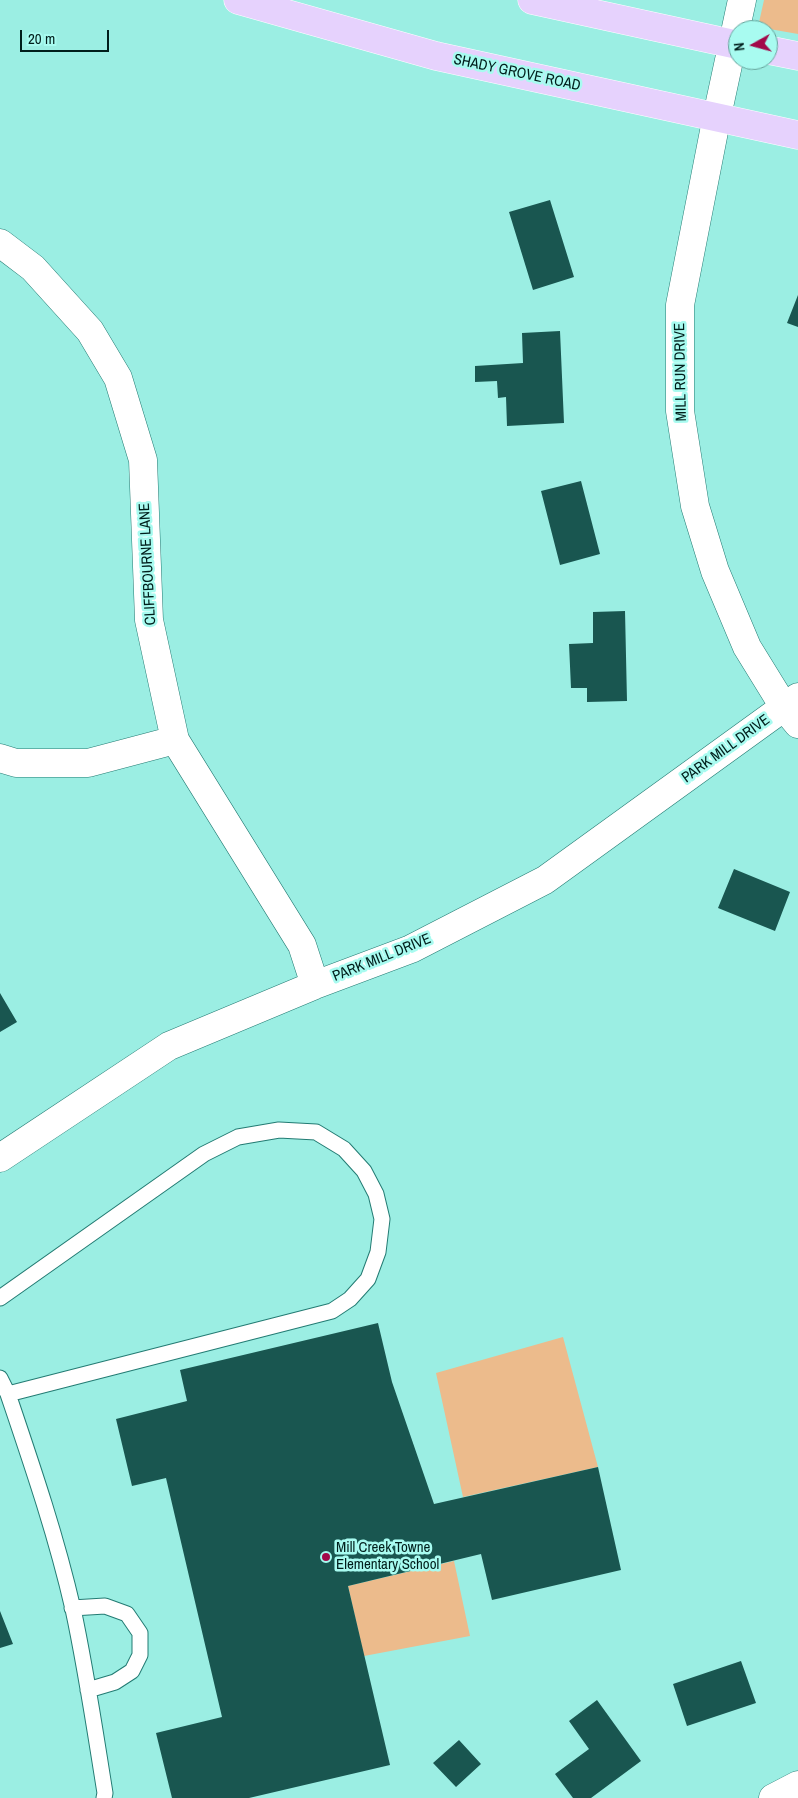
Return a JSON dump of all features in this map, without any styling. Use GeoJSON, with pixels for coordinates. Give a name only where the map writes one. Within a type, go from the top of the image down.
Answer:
{"type":"FeatureCollection","features":[{"type":"Feature","properties":{"kind":"main road","name":"SHADY GROVE ROAD"},"geometry":{"type":"LineString","coordinates":[[238,0],[436,56],[798,135]]}},
{"type":"Feature","properties":{"kind":"main road"},"geometry":{"type":"LineString","coordinates":[[532,0],[728,42]]}},
{"type":"Feature","properties":{"kind":"main road"},"geometry":{"type":"LineString","coordinates":[[778,52],[798,56]]}},
{"type":"Feature","properties":{"kind":"street","name":"MILL RUN DRIVE"},"geometry":{"type":"LineString","coordinates":[[739,20],[742,0]]}},
{"type":"Feature","properties":{"kind":"street","name":"MILL RUN DRIVE"},"geometry":{"type":"LineString","coordinates":[[728,70],[717,116],[680,306],[680,411],[695,506],[715,571],[746,647],[793,710]]}},
{"type":"Feature","properties":{"kind":"street","name":"CLIFFBOURNE LANE"},"geometry":{"type":"LineString","coordinates":[[0,243],[33,268],[90,331],[118,378],[143,460],[149,620],[175,740],[302,945],[315,984]]}},
{"type":"Feature","properties":{"kind":"street","name":"PARK MILL DRIVE"},"geometry":{"type":"LineString","coordinates":[[0,1158],[170,1046],[315,984],[411,949],[545,880],[793,710]]}},
{"type":"Feature","properties":{"kind":"street"},"geometry":{"type":"LineString","coordinates":[[0,758],[16,763],[88,763],[175,740]]}},
{"type":"Feature","properties":{"kind":"street"},"geometry":{"type":"LineString","coordinates":[[773,1798],[798,1785]]}},
{"type":"Feature","properties":{"kind":"lane"},"geometry":{"type":"LineString","coordinates":[[0,1298],[204,1154],[238,1138],[279,1130],[316,1132],[344,1149],[364,1170],[376,1194],[382,1219],[378,1252],[368,1279],[350,1299],[332,1311],[8,1394]]}},
{"type":"Feature","properties":{"kind":"lane"},"geometry":{"type":"LineString","coordinates":[[0,1378],[8,1394],[44,1500],[72,1608],[88,1690],[105,1793],[104,1798]]}},
{"type":"Feature","properties":{"kind":"lane"},"geometry":{"type":"LineString","coordinates":[[72,1608],[105,1606],[127,1614],[140,1633],[140,1655],[132,1671],[115,1682],[88,1690]]}},
{"type":"Feature","properties":{"kind":"shaded area"},"geometry":{"type":"Polygon","coordinates":[[[764,0],[798,0],[798,34],[778,30],[778,20],[760,20],[764,0]]]}},
{"type":"Feature","properties":{"kind":"shaded area"},"geometry":{"type":"Polygon","coordinates":[[[563,1337],[598,1467],[463,1497],[436,1373],[563,1337]]]}},
{"type":"Feature","properties":{"kind":"shaded area"},"geometry":{"type":"Polygon","coordinates":[[[454,1561],[470,1636],[364,1656],[348,1586],[454,1561]]]}},
{"type":"Feature","properties":{"kind":"building"},"geometry":{"type":"Polygon","coordinates":[[[550,200],[574,277],[533,290],[509,212],[550,200]]]}},
{"type":"Feature","properties":{"kind":"building"},"geometry":{"type":"Polygon","coordinates":[[[798,295],[798,327],[787,323],[798,295]]]}},
{"type":"Feature","properties":{"kind":"building"},"geometry":{"type":"Polygon","coordinates":[[[560,331],[564,423],[507,426],[506,397],[498,398],[497,381],[475,382],[475,366],[523,363],[522,333],[560,331]]]}},
{"type":"Feature","properties":{"kind":"building"},"geometry":{"type":"Polygon","coordinates":[[[581,481],[600,554],[560,565],[541,491],[581,481]]]}},
{"type":"Feature","properties":{"kind":"building"},"geometry":{"type":"Polygon","coordinates":[[[625,611],[627,701],[587,702],[587,688],[571,688],[569,644],[593,643],[593,612],[625,611]]]}},
{"type":"Feature","properties":{"kind":"building"},"geometry":{"type":"Polygon","coordinates":[[[734,869],[790,892],[775,931],[718,908],[734,869]]]}},
{"type":"Feature","properties":{"kind":"building"},"geometry":{"type":"Polygon","coordinates":[[[0,993],[17,1022],[0,1032],[0,993]]]}},
{"type":"Feature","properties":{"kind":"building","name":"Mill Creek Towne Elementary School"},"geometry":{"type":"Polygon","coordinates":[[[378,1323],[392,1382],[434,1504],[598,1467],[621,1570],[492,1600],[481,1554],[348,1586],[390,1765],[249,1798],[172,1798],[156,1733],[222,1717],[166,1478],[132,1486],[116,1419],[187,1401],[180,1370],[378,1323]]]}},
{"type":"Feature","properties":{"kind":"building"},"geometry":{"type":"Polygon","coordinates":[[[0,1611],[13,1644],[0,1648],[0,1611]]]}},
{"type":"Feature","properties":{"kind":"building"},"geometry":{"type":"Polygon","coordinates":[[[741,1661],[756,1703],[687,1726],[673,1684],[741,1661]]]}},
{"type":"Feature","properties":{"kind":"building"},"geometry":{"type":"Polygon","coordinates":[[[597,1700],[641,1761],[591,1798],[573,1798],[555,1774],[589,1749],[569,1721],[597,1700]]]}},
{"type":"Feature","properties":{"kind":"building"},"geometry":{"type":"Polygon","coordinates":[[[459,1740],[481,1764],[456,1787],[433,1763],[459,1740]]]}},
{"type":"Feature","properties":{"kind":"place","name":"Mill Creek Towne Elementary School"},"geometry":{"type":"Point","coordinates":[326,1557]}}]}
